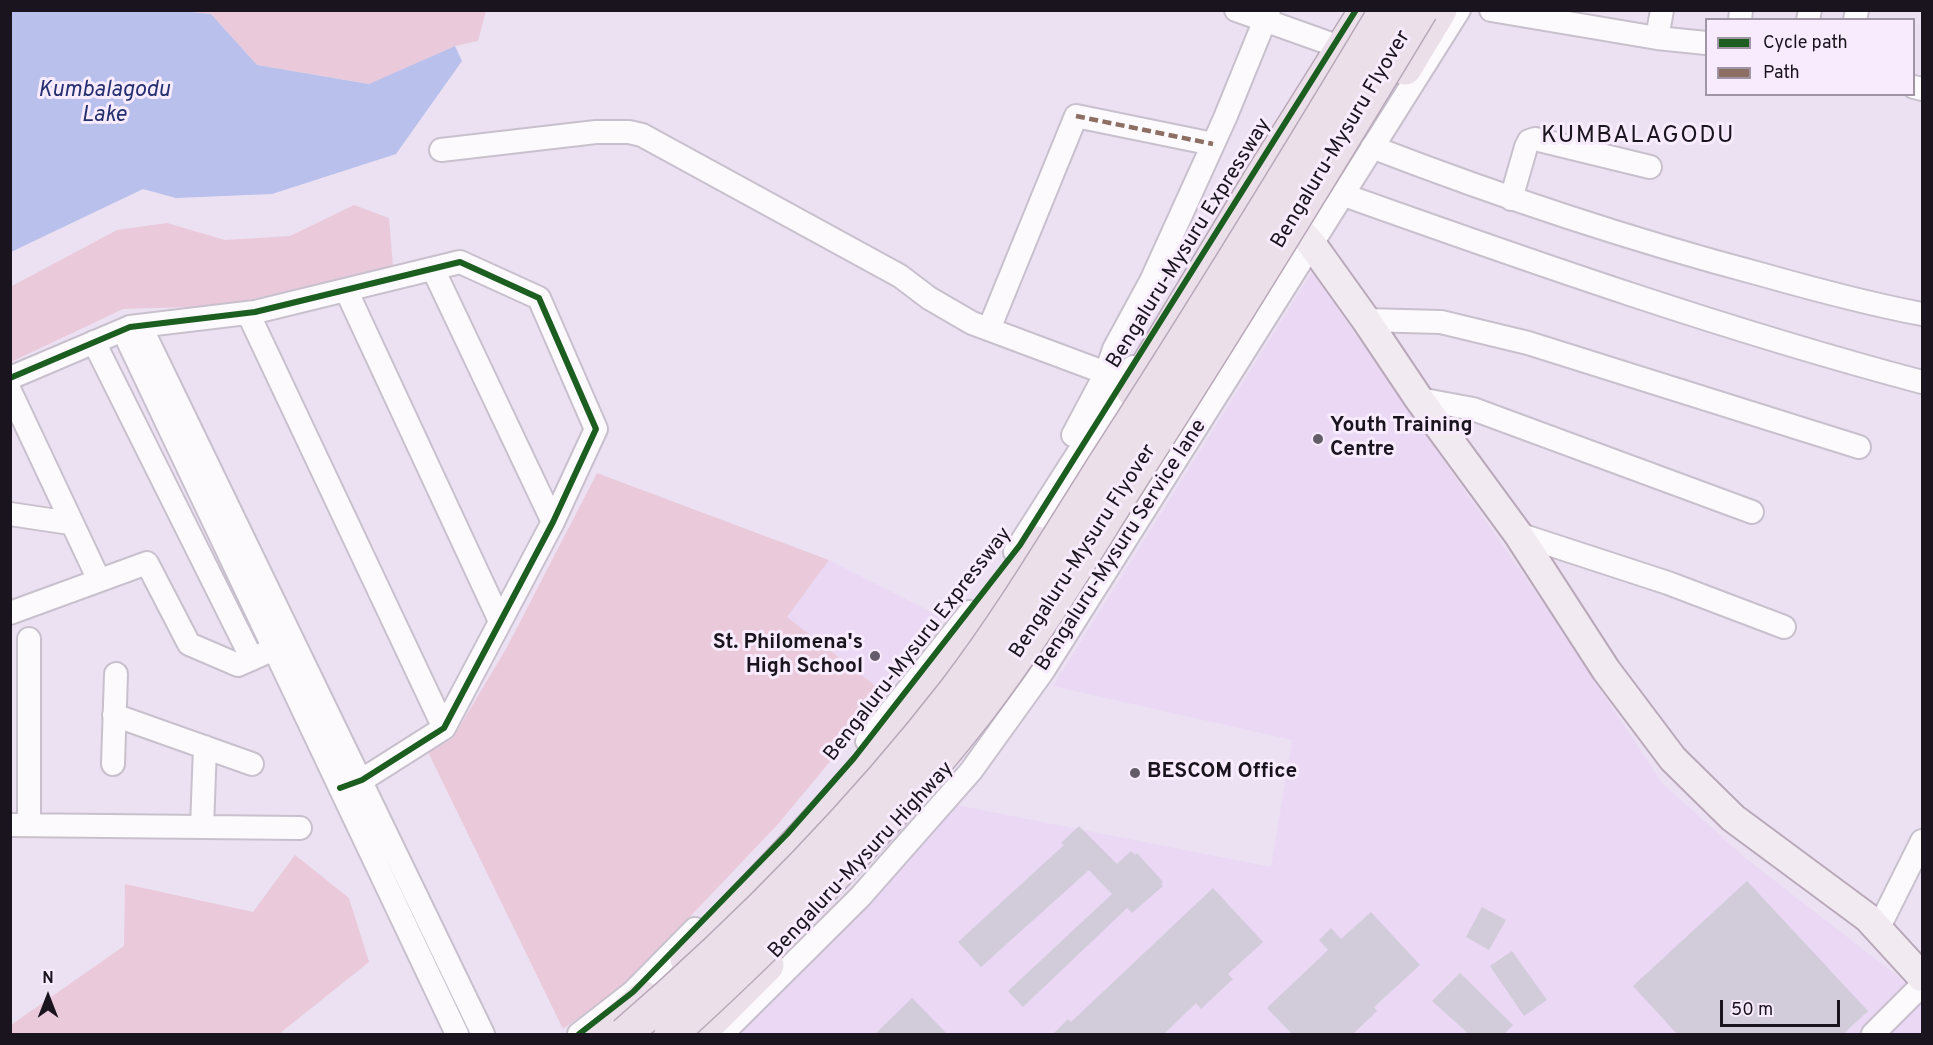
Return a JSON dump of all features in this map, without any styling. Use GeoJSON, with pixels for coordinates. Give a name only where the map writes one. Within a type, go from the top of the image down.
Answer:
{"type":"FeatureCollection","features":[{"type":"Feature","properties":{"kind":"highway","name":"Bengaluru-Mysuru Expressway"},"geometry":{"type":"LineString","coordinates":[[602,1035],[670,976],[792,838],[916,710],[999,599],[1147,368],[1258,181],[1366,10]]}},
{"type":"Feature","properties":{"kind":"highway"},"geometry":{"type":"LineString","coordinates":[[625,1035],[707,960],[844,822],[957,688],[1029,585],[1215,293],[1386,10]]}},
{"type":"Feature","properties":{"kind":"highway","name":"Bengaluru-Mysuru Flyover"},"geometry":{"type":"LineString","coordinates":[[671,1035],[728,982],[866,842],[934,765],[981,706],[1055,601],[1242,305],[1421,10]]}},
{"type":"Feature","properties":{"kind":"highway","name":"Bengaluru-Mysuru Highway"},"geometry":{"type":"LineString","coordinates":[[698,1035],[852,891],[929,796],[1024,671],[1307,239],[1440,10]]}},
{"type":"Feature","properties":{"kind":"main road"},"geometry":{"type":"LineString","coordinates":[[1258,181],[1307,239],[1366,320],[1419,399],[1518,534],[1606,670],[1673,759],[1732,818],[1868,918],[1923,977]]}},
{"type":"Feature","properties":{"kind":"street"},"geometry":{"type":"LineString","coordinates":[[1236,10],[1267,16],[1334,45]]}},
{"type":"Feature","properties":{"kind":"street","name":"Bengaluru-Mysuru Expressway"},"geometry":{"type":"LineString","coordinates":[[579,1035],[633,992],[792,838],[991,586],[1020,545],[1204,256],[1356,10]]}},
{"type":"Feature","properties":{"kind":"street"},"geometry":{"type":"LineString","coordinates":[[1307,239],[1344,195],[1460,10]]}},
{"type":"Feature","properties":{"kind":"street"},"geometry":{"type":"LineString","coordinates":[[1491,10],[1589,18],[1657,38],[1705,44]]}},
{"type":"Feature","properties":{"kind":"street"},"geometry":{"type":"LineString","coordinates":[[1657,38],[1662,10]]}},
{"type":"Feature","properties":{"kind":"street"},"geometry":{"type":"LineString","coordinates":[[1079,451],[1069,444],[1106,373],[1114,348],[1151,281],[1213,144],[1267,16]]}},
{"type":"Feature","properties":{"kind":"street"},"geometry":{"type":"LineString","coordinates":[[989,329],[1076,116],[1213,144]]}},
{"type":"Feature","properties":{"kind":"street"},"geometry":{"type":"LineString","coordinates":[[441,150],[611,131],[642,135],[900,276],[929,298],[989,329],[1106,373]]}},
{"type":"Feature","properties":{"kind":"street"},"geometry":{"type":"LineString","coordinates":[[1511,199],[1526,147],[1529,141],[1535,139],[1650,167]]}},
{"type":"Feature","properties":{"kind":"street"},"geometry":{"type":"LineString","coordinates":[[1372,147],[1511,199],[1658,247],[1814,289],[1923,314]]}},
{"type":"Feature","properties":{"kind":"street"},"geometry":{"type":"LineString","coordinates":[[1344,195],[1510,254],[1808,352],[1923,381]]}},
{"type":"Feature","properties":{"kind":"street"},"geometry":{"type":"LineString","coordinates":[[10,378],[130,327],[248,313],[460,262],[538,298],[596,429],[553,522],[444,728],[362,780],[340,788]]}},
{"type":"Feature","properties":{"kind":"street"},"geometry":{"type":"LineString","coordinates":[[433,269],[553,522]]}},
{"type":"Feature","properties":{"kind":"street"},"geometry":{"type":"LineString","coordinates":[[346,290],[500,621]]}},
{"type":"Feature","properties":{"kind":"street"},"geometry":{"type":"LineString","coordinates":[[248,313],[444,728]]}},
{"type":"Feature","properties":{"kind":"street"},"geometry":{"type":"LineString","coordinates":[[1366,320],[1441,322],[1528,343],[1859,447]]}},
{"type":"Feature","properties":{"kind":"street"},"geometry":{"type":"LineString","coordinates":[[130,327],[128,340],[457,1035]]}},
{"type":"Feature","properties":{"kind":"street"},"geometry":{"type":"LineString","coordinates":[[130,327],[143,331],[362,780],[483,1035]]}},
{"type":"Feature","properties":{"kind":"street"},"geometry":{"type":"LineString","coordinates":[[94,342],[252,659]]}},
{"type":"Feature","properties":{"kind":"street"},"geometry":{"type":"LineString","coordinates":[[10,391],[70,523],[99,580]]}},
{"type":"Feature","properties":{"kind":"street"},"geometry":{"type":"LineString","coordinates":[[1419,399],[1473,409],[1752,512]]}},
{"type":"Feature","properties":{"kind":"street"},"geometry":{"type":"LineString","coordinates":[[10,514],[70,523]]}},
{"type":"Feature","properties":{"kind":"street"},"geometry":{"type":"LineString","coordinates":[[1518,534],[1668,583],[1784,627]]}},
{"type":"Feature","properties":{"kind":"street"},"geometry":{"type":"LineString","coordinates":[[10,613],[147,563],[189,644],[238,665],[274,649]]}},
{"type":"Feature","properties":{"kind":"street"},"geometry":{"type":"LineString","coordinates":[[29,639],[20,825],[300,828]]}},
{"type":"Feature","properties":{"kind":"street"},"geometry":{"type":"LineString","coordinates":[[113,764],[116,674]]}},
{"type":"Feature","properties":{"kind":"street"},"geometry":{"type":"LineString","coordinates":[[114,715],[252,764]]}},
{"type":"Feature","properties":{"kind":"street"},"geometry":{"type":"LineString","coordinates":[[202,827],[205,747]]}},
{"type":"Feature","properties":{"kind":"street"},"geometry":{"type":"LineString","coordinates":[[722,1035],[852,891],[792,838]]}},
{"type":"Feature","properties":{"kind":"street"},"geometry":{"type":"LineString","coordinates":[[1878,929],[1923,841]]}},
{"type":"Feature","properties":{"kind":"street"},"geometry":{"type":"LineString","coordinates":[[1873,1035],[1923,986]]}},
{"type":"Feature","properties":{"kind":"shaded area"},"geometry":{"type":"Polygon","coordinates":[[[181,11],[486,11],[478,41],[455,46],[370,84],[257,65],[211,14],[181,11]]]}},
{"type":"Feature","properties":{"kind":"shaded area"},"geometry":{"type":"Polygon","coordinates":[[[354,205],[389,218],[393,267],[222,306],[123,309],[11,362],[10,287],[117,230],[167,223],[225,240],[290,236],[354,205]]]}},
{"type":"Feature","properties":{"kind":"shaded area"},"geometry":{"type":"Polygon","coordinates":[[[1312,272],[1545,606],[1662,783],[1744,857],[1909,985],[1922,1003],[1922,1034],[730,1034],[956,805],[1271,867],[1292,740],[1053,686],[1312,272]]]}},
{"type":"Feature","properties":{"kind":"shaded area"},"geometry":{"type":"Polygon","coordinates":[[[597,473],[829,560],[787,617],[886,694],[779,823],[630,980],[563,1029],[428,752],[452,739],[506,649],[597,473]]]}},
{"type":"Feature","properties":{"kind":"shaded area","name":"St. Philomena's High School"},"geometry":{"type":"Polygon","coordinates":[[[829,560],[941,617],[886,694],[787,617],[829,560]]]}},
{"type":"Feature","properties":{"kind":"shaded area"},"geometry":{"type":"Polygon","coordinates":[[[295,855],[349,898],[369,962],[279,1034],[11,1034],[11,1025],[124,946],[125,884],[253,912],[295,855]]]}},
{"type":"Feature","properties":{"kind":"water","name":"Kumbalagodu Lake"},"geometry":{"type":"Polygon","coordinates":[[[11,11],[181,11],[211,14],[257,65],[369,84],[455,46],[462,61],[396,154],[272,194],[176,198],[143,189],[11,252],[11,11]]]}},
{"type":"Feature","properties":{"kind":"building"},"geometry":{"type":"Polygon","coordinates":[[[1079,826],[1117,864],[1131,851],[1135,855],[1137,853],[1163,882],[1161,884],[1163,886],[1132,913],[1127,908],[1023,1007],[1008,991],[1112,894],[1089,870],[981,967],[958,942],[1064,845],[1061,843],[1079,826]]]}},
{"type":"Feature","properties":{"kind":"building"},"geometry":{"type":"Polygon","coordinates":[[[1747,881],[1868,1011],[1842,1035],[1678,1035],[1633,986],[1747,881]]]}},
{"type":"Feature","properties":{"kind":"building"},"geometry":{"type":"Polygon","coordinates":[[[1213,888],[1263,942],[1228,974],[1233,979],[1201,1009],[1196,1003],[1163,1035],[1052,1035],[1068,1019],[1071,1022],[1213,888]]]}},
{"type":"Feature","properties":{"kind":"building"},"geometry":{"type":"Polygon","coordinates":[[[1482,907],[1506,920],[1489,950],[1466,937],[1482,907]]]}},
{"type":"Feature","properties":{"kind":"building"},"geometry":{"type":"Polygon","coordinates":[[[1371,912],[1420,965],[1374,1007],[1377,1011],[1352,1035],[1293,1035],[1267,1008],[1328,950],[1319,940],[1331,928],[1341,939],[1371,912]]]}},
{"type":"Feature","properties":{"kind":"building"},"geometry":{"type":"Polygon","coordinates":[[[1512,951],[1547,1000],[1524,1016],[1490,966],[1512,951]]]}},
{"type":"Feature","properties":{"kind":"building"},"geometry":{"type":"Polygon","coordinates":[[[1460,973],[1513,1025],[1503,1035],[1470,1035],[1432,1001],[1460,973]]]}},
{"type":"Feature","properties":{"kind":"building"},"geometry":{"type":"Polygon","coordinates":[[[912,998],[948,1035],[874,1035],[912,998]]]}},
{"type":"Feature","properties":{"kind":"marked path"},"geometry":{"type":"LineString","coordinates":[[1076,116],[1213,144]]}},
{"type":"Feature","properties":{"kind":"cycle path"},"geometry":{"type":"LineString","coordinates":[[579,1034],[633,992],[787,834],[854,758],[1020,545],[1356,10]]}},
{"type":"Feature","properties":{"kind":"cycle path"},"geometry":{"type":"LineString","coordinates":[[10,378],[130,327],[255,312],[460,262],[539,298],[596,429],[553,522],[444,728],[362,780],[340,788]]}},
{"type":"Feature","properties":{"kind":"place","name":"Youth Training Centre"},"geometry":{"type":"Point","coordinates":[1318,439]}},
{"type":"Feature","properties":{"kind":"place","name":"St. Philomena's High School"},"geometry":{"type":"Point","coordinates":[875,656]}},
{"type":"Feature","properties":{"kind":"place","name":"BESCOM Office"},"geometry":{"type":"Point","coordinates":[1135,773]}},
{"type":"Feature","properties":{"kind":"district","name":"KUMBALAGODU"},"geometry":{"type":"Point","coordinates":[1638,137]}}]}
